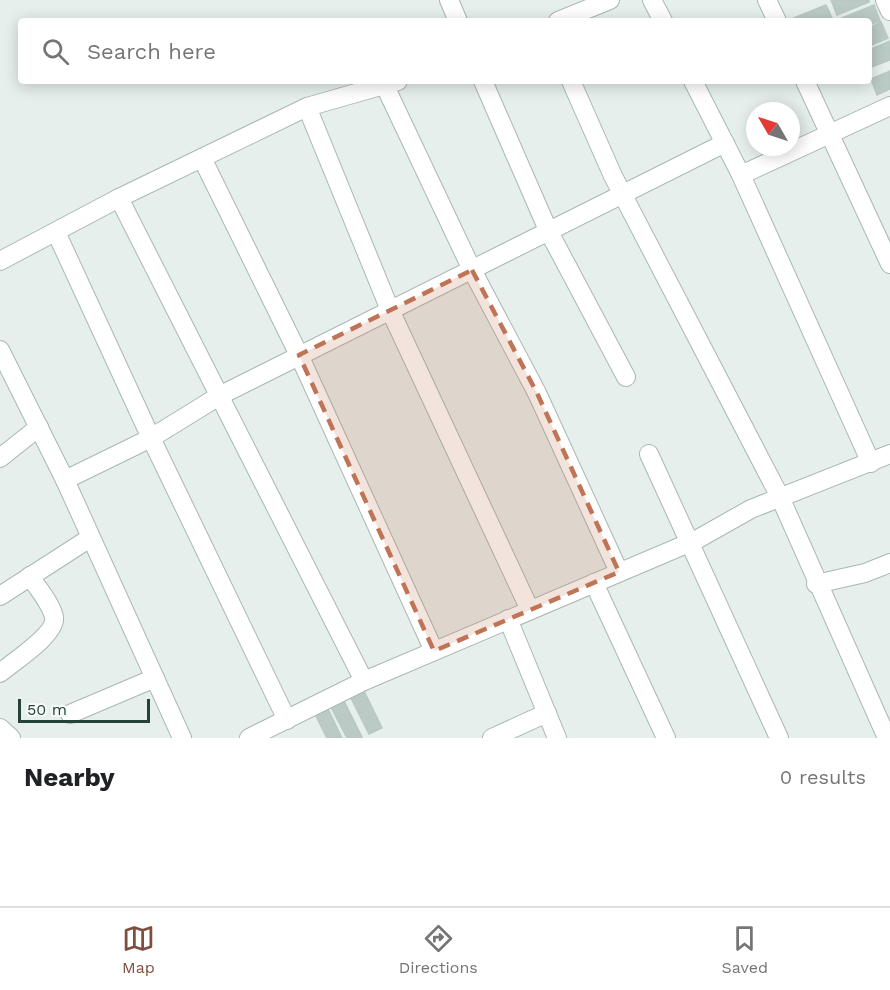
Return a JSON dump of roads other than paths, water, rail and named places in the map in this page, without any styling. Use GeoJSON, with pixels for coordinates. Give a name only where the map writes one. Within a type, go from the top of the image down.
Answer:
{"type":"FeatureCollection","features":[{"type":"Feature","properties":{"kind":"street"},"geometry":{"type":"LineString","coordinates":[[449,0],[457,18]]}},
{"type":"Feature","properties":{"kind":"street"},"geometry":{"type":"LineString","coordinates":[[564,12],[610,0]]}},
{"type":"Feature","properties":{"kind":"street"},"geometry":{"type":"LineString","coordinates":[[652,0],[661,18]]}},
{"type":"Feature","properties":{"kind":"street"},"geometry":{"type":"LineString","coordinates":[[767,0],[776,18]]}},
{"type":"Feature","properties":{"kind":"street"},"geometry":{"type":"LineString","coordinates":[[0,261],[119,198],[307,107],[388,84]]}},
{"type":"Feature","properties":{"kind":"street"},"geometry":{"type":"LineString","coordinates":[[391,84],[472,270],[537,393],[619,573]]}},
{"type":"Feature","properties":{"kind":"street"},"geometry":{"type":"LineString","coordinates":[[484,84],[548,230],[626,377]]}},
{"type":"Feature","properties":{"kind":"street"},"geometry":{"type":"LineString","coordinates":[[572,84],[623,194],[780,497],[816,584],[887,738]]}},
{"type":"Feature","properties":{"kind":"street"},"geometry":{"type":"LineString","coordinates":[[694,84],[741,175],[871,463]]}},
{"type":"Feature","properties":{"kind":"street"},"geometry":{"type":"LineString","coordinates":[[806,84],[890,264]]}},
{"type":"Feature","properties":{"kind":"street"},"geometry":{"type":"LineString","coordinates":[[741,175],[890,106]]}},
{"type":"Feature","properties":{"kind":"street"},"geometry":{"type":"LineString","coordinates":[[307,107],[390,310],[530,610]]}},
{"type":"Feature","properties":{"kind":"street"},"geometry":{"type":"LineString","coordinates":[[65,480],[151,438],[219,396],[724,143]]}},
{"type":"Feature","properties":{"kind":"street"},"geometry":{"type":"LineString","coordinates":[[202,158],[299,356],[434,651]]}},
{"type":"Feature","properties":{"kind":"street"},"geometry":{"type":"LineString","coordinates":[[119,198],[364,681]]}},
{"type":"Feature","properties":{"kind":"street"},"geometry":{"type":"LineString","coordinates":[[56,232],[151,438],[287,720]]}},
{"type":"Feature","properties":{"kind":"street"},"geometry":{"type":"LineString","coordinates":[[0,350],[65,480],[182,738]]}},
{"type":"Feature","properties":{"kind":"street"},"geometry":{"type":"LineString","coordinates":[[0,458],[39,427]]}},
{"type":"Feature","properties":{"kind":"street"},"geometry":{"type":"LineString","coordinates":[[649,454],[779,738]]}},
{"type":"Feature","properties":{"kind":"street"},"geometry":{"type":"LineString","coordinates":[[249,738],[364,681],[690,543],[752,509],[890,454]]}},
{"type":"Feature","properties":{"kind":"street"},"geometry":{"type":"LineString","coordinates":[[0,597],[90,538]]}},
{"type":"Feature","properties":{"kind":"street"},"geometry":{"type":"LineString","coordinates":[[816,584],[865,573],[890,563]]}},
{"type":"Feature","properties":{"kind":"street"},"geometry":{"type":"LineString","coordinates":[[0,673],[46,636],[53,626],[54,618],[50,608],[30,576]]}},
{"type":"Feature","properties":{"kind":"street"},"geometry":{"type":"LineString","coordinates":[[594,583],[666,738]]}},
{"type":"Feature","properties":{"kind":"street"},"geometry":{"type":"LineString","coordinates":[[508,620],[557,738]]}},
{"type":"Feature","properties":{"kind":"street"},"geometry":{"type":"LineString","coordinates":[[70,714],[154,678]]}},
{"type":"Feature","properties":{"kind":"street"},"geometry":{"type":"LineString","coordinates":[[492,738],[547,713]]}},
{"type":"Feature","properties":{"kind":"street"},"geometry":{"type":"LineString","coordinates":[[0,728],[11,738]]}}]}
